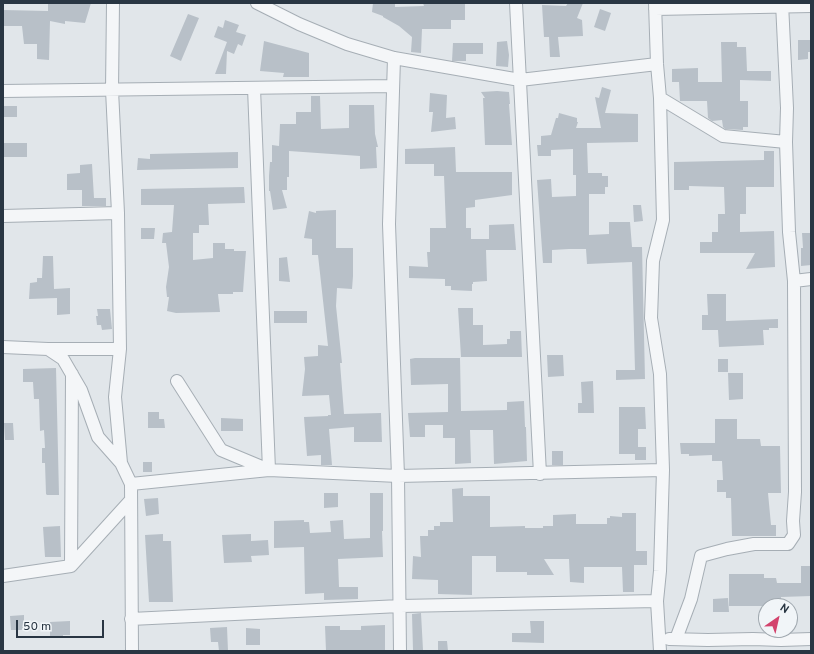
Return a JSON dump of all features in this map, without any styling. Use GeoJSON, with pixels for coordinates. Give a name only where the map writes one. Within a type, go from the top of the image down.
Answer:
{"type":"FeatureCollection","features":[{"type":"Feature","properties":{"kind":"street"},"geometry":{"type":"LineString","coordinates":[[113,3],[112,90],[118,213],[120,348],[115,397],[121,463]]}},
{"type":"Feature","properties":{"kind":"street"},"geometry":{"type":"LineString","coordinates":[[257,3],[299,24],[347,44],[394,58],[520,80],[657,64]]}},
{"type":"Feature","properties":{"kind":"street"},"geometry":{"type":"LineString","coordinates":[[516,3],[540,474]]}},
{"type":"Feature","properties":{"kind":"street"},"geometry":{"type":"LineString","coordinates":[[676,639],[691,599],[701,556],[754,544],[788,544],[794,535],[794,282],[789,232],[782,5]]}},
{"type":"Feature","properties":{"kind":"street"},"geometry":{"type":"LineString","coordinates":[[811,6],[655,6],[660,98],[662,220],[653,261],[651,318],[660,374],[663,470],[660,571],[657,601],[660,645],[676,639],[811,640]]}},
{"type":"Feature","properties":{"kind":"street"},"geometry":{"type":"LineString","coordinates":[[394,58],[389,224],[398,476],[400,651]]}},
{"type":"Feature","properties":{"kind":"street"},"geometry":{"type":"LineString","coordinates":[[3,91],[393,86]]}},
{"type":"Feature","properties":{"kind":"street"},"geometry":{"type":"LineString","coordinates":[[254,88],[268,470]]}},
{"type":"Feature","properties":{"kind":"street"},"geometry":{"type":"LineString","coordinates":[[660,98],[723,136],[786,142]]}},
{"type":"Feature","properties":{"kind":"street"},"geometry":{"type":"LineString","coordinates":[[3,216],[118,213]]}},
{"type":"Feature","properties":{"kind":"street"},"geometry":{"type":"LineString","coordinates":[[794,282],[811,279]]}},
{"type":"Feature","properties":{"kind":"street"},"geometry":{"type":"LineString","coordinates":[[3,348],[120,348]]}},
{"type":"Feature","properties":{"kind":"street"},"geometry":{"type":"LineString","coordinates":[[48,349],[63,359],[82,390],[98,437],[121,463],[131,484],[132,651]]}},
{"type":"Feature","properties":{"kind":"street"},"geometry":{"type":"LineString","coordinates":[[71,566],[72,374]]}},
{"type":"Feature","properties":{"kind":"street"},"geometry":{"type":"LineString","coordinates":[[177,381],[221,450],[268,470]]}},
{"type":"Feature","properties":{"kind":"street"},"geometry":{"type":"LineString","coordinates":[[131,484],[268,470],[398,476],[540,474],[663,470]]}},
{"type":"Feature","properties":{"kind":"street"},"geometry":{"type":"LineString","coordinates":[[3,576],[71,566],[130,501]]}},
{"type":"Feature","properties":{"kind":"street"},"geometry":{"type":"LineString","coordinates":[[131,619],[400,606],[657,601]]}},
{"type":"Feature","properties":{"kind":"building"},"geometry":{"type":"Polygon","coordinates":[[[48,3],[91,3],[85,23],[65,21],[65,24],[50,21],[49,60],[37,59],[37,44],[24,44],[22,26],[3,26],[3,10],[48,11],[48,3]]]}},
{"type":"Feature","properties":{"kind":"building"},"geometry":{"type":"Polygon","coordinates":[[[373,3],[395,3],[395,7],[424,6],[423,3],[465,3],[465,20],[451,20],[451,29],[422,29],[421,53],[411,52],[412,37],[399,26],[383,16],[372,12],[373,3]]]}},
{"type":"Feature","properties":{"kind":"building"},"geometry":{"type":"Polygon","coordinates":[[[568,3],[583,3],[577,18],[582,20],[583,36],[558,37],[560,57],[550,57],[549,37],[544,37],[542,5],[566,6],[568,3]]]}},
{"type":"Feature","properties":{"kind":"building"},"geometry":{"type":"Polygon","coordinates":[[[600,9],[611,13],[605,31],[594,27],[600,9]]]}},
{"type":"Feature","properties":{"kind":"building"},"geometry":{"type":"Polygon","coordinates":[[[188,14],[199,18],[181,61],[170,56],[188,14]]]}},
{"type":"Feature","properties":{"kind":"building"},"geometry":{"type":"Polygon","coordinates":[[[225,20],[239,25],[236,32],[246,35],[242,46],[238,44],[234,54],[227,51],[226,74],[215,74],[227,42],[214,37],[218,26],[223,28],[225,20]]]}},
{"type":"Feature","properties":{"kind":"building"},"geometry":{"type":"Polygon","coordinates":[[[798,40],[811,40],[811,52],[808,52],[808,59],[798,60],[798,40]]]}},
{"type":"Feature","properties":{"kind":"building"},"geometry":{"type":"Polygon","coordinates":[[[264,41],[309,53],[309,77],[283,77],[284,73],[260,71],[264,41]]]}},
{"type":"Feature","properties":{"kind":"building"},"geometry":{"type":"Polygon","coordinates":[[[507,41],[509,55],[508,67],[496,66],[497,42],[507,41]]]}},
{"type":"Feature","properties":{"kind":"building"},"geometry":{"type":"Polygon","coordinates":[[[721,42],[737,42],[737,47],[746,47],[747,71],[771,71],[771,81],[740,80],[740,101],[748,101],[748,127],[743,127],[743,130],[725,129],[723,127],[722,120],[712,121],[708,118],[707,101],[680,101],[679,82],[672,82],[672,69],[698,68],[698,82],[722,82],[721,42]]]}},
{"type":"Feature","properties":{"kind":"building"},"geometry":{"type":"Polygon","coordinates":[[[453,43],[483,43],[483,54],[466,54],[466,61],[452,61],[453,43]]]}},
{"type":"Feature","properties":{"kind":"building"},"geometry":{"type":"Polygon","coordinates":[[[602,87],[611,90],[605,113],[638,114],[638,142],[587,143],[588,173],[602,173],[602,176],[608,176],[608,187],[605,187],[605,194],[589,194],[589,235],[609,234],[609,222],[630,222],[632,247],[642,247],[645,379],[616,380],[616,370],[635,370],[632,262],[587,264],[586,249],[569,249],[552,250],[552,263],[543,263],[537,180],[551,179],[552,197],[576,196],[576,175],[573,175],[573,149],[551,150],[551,156],[538,156],[537,145],[541,145],[541,136],[551,135],[559,113],[577,118],[578,122],[576,128],[601,128],[595,97],[599,98],[602,87]]]}},
{"type":"Feature","properties":{"kind":"building"},"geometry":{"type":"Polygon","coordinates":[[[481,92],[509,92],[512,145],[485,145],[483,98],[485,98],[481,92]]]}},
{"type":"Feature","properties":{"kind":"building"},"geometry":{"type":"Polygon","coordinates":[[[430,93],[447,95],[446,118],[455,117],[456,129],[431,132],[433,112],[429,112],[430,93]]]}},
{"type":"Feature","properties":{"kind":"building"},"geometry":{"type":"Polygon","coordinates":[[[311,96],[320,96],[321,129],[349,128],[349,105],[374,105],[375,134],[378,147],[376,147],[377,168],[360,169],[360,156],[289,151],[289,177],[287,177],[287,190],[282,190],[287,208],[273,210],[269,191],[272,145],[279,146],[280,124],[296,124],[296,112],[311,112],[311,96]]]}},
{"type":"Feature","properties":{"kind":"building"},"geometry":{"type":"Polygon","coordinates":[[[3,106],[17,106],[17,117],[3,117],[3,106]]]}},
{"type":"Feature","properties":{"kind":"building"},"geometry":{"type":"Polygon","coordinates":[[[3,143],[27,143],[27,157],[3,157],[3,143]]]}},
{"type":"Feature","properties":{"kind":"building"},"geometry":{"type":"Polygon","coordinates":[[[455,147],[456,172],[512,172],[512,195],[475,200],[475,207],[466,208],[466,228],[471,228],[471,239],[489,239],[489,225],[514,224],[516,250],[486,250],[487,281],[473,282],[472,291],[451,290],[451,286],[445,286],[445,279],[409,278],[409,266],[428,267],[427,252],[430,252],[430,228],[446,228],[444,176],[434,176],[434,164],[405,164],[405,149],[455,147]]]}},
{"type":"Feature","properties":{"kind":"building"},"geometry":{"type":"Polygon","coordinates":[[[764,151],[774,151],[774,187],[746,187],[746,214],[740,214],[740,232],[774,231],[775,267],[746,269],[755,253],[700,253],[700,242],[712,242],[712,232],[718,232],[718,214],[725,214],[724,187],[689,186],[689,190],[674,190],[674,162],[764,160],[764,151]]]}},
{"type":"Feature","properties":{"kind":"building"},"geometry":{"type":"Polygon","coordinates":[[[238,152],[238,168],[137,170],[138,158],[150,159],[150,154],[238,152]]]}},
{"type":"Feature","properties":{"kind":"building"},"geometry":{"type":"Polygon","coordinates":[[[92,164],[94,198],[106,198],[106,206],[82,206],[82,190],[67,190],[67,174],[80,173],[80,165],[92,164]]]}},
{"type":"Feature","properties":{"kind":"building"},"geometry":{"type":"Polygon","coordinates":[[[244,187],[245,203],[208,204],[209,225],[199,225],[199,233],[193,233],[193,260],[213,258],[213,243],[225,243],[225,249],[246,251],[243,292],[218,294],[220,312],[176,313],[167,311],[169,297],[167,297],[166,287],[169,267],[166,243],[162,243],[163,233],[172,232],[174,205],[141,205],[141,189],[244,187]]]}},
{"type":"Feature","properties":{"kind":"building"},"geometry":{"type":"Polygon","coordinates":[[[633,205],[641,205],[643,221],[634,222],[633,205]]]}},
{"type":"Feature","properties":{"kind":"building"},"geometry":{"type":"Polygon","coordinates":[[[336,210],[336,248],[353,248],[352,289],[337,288],[336,306],[342,363],[340,363],[344,414],[381,413],[382,442],[354,442],[354,427],[329,429],[332,465],[321,465],[321,455],[307,456],[304,417],[331,415],[329,395],[302,396],[305,369],[304,357],[318,356],[318,345],[328,346],[318,255],[312,255],[312,239],[304,238],[309,211],[316,213],[316,211],[336,210]]]}},
{"type":"Feature","properties":{"kind":"building"},"geometry":{"type":"Polygon","coordinates":[[[141,228],[155,228],[154,239],[141,239],[141,228]]]}},
{"type":"Feature","properties":{"kind":"building"},"geometry":{"type":"Polygon","coordinates":[[[802,233],[811,233],[811,265],[801,266],[801,248],[803,248],[802,233]]]}},
{"type":"Feature","properties":{"kind":"building"},"geometry":{"type":"Polygon","coordinates":[[[43,256],[53,256],[54,289],[70,288],[70,314],[57,315],[57,298],[29,299],[30,283],[37,282],[37,278],[42,278],[43,256]]]}},
{"type":"Feature","properties":{"kind":"building"},"geometry":{"type":"Polygon","coordinates":[[[287,257],[290,282],[279,281],[279,258],[287,257]]]}},
{"type":"Feature","properties":{"kind":"building"},"geometry":{"type":"Polygon","coordinates":[[[707,294],[726,294],[726,321],[778,319],[778,328],[763,330],[764,345],[719,347],[718,330],[702,330],[702,315],[708,315],[707,294]]]}},
{"type":"Feature","properties":{"kind":"building"},"geometry":{"type":"Polygon","coordinates":[[[458,308],[473,308],[473,325],[483,325],[483,345],[507,344],[507,339],[510,339],[510,331],[521,331],[522,357],[461,357],[458,308]]]}},
{"type":"Feature","properties":{"kind":"building"},"geometry":{"type":"Polygon","coordinates":[[[97,309],[110,309],[112,329],[102,330],[101,325],[97,325],[97,309]]]}},
{"type":"Feature","properties":{"kind":"building"},"geometry":{"type":"Polygon","coordinates":[[[274,311],[307,311],[307,323],[274,323],[274,311]]]}},
{"type":"Feature","properties":{"kind":"building"},"geometry":{"type":"Polygon","coordinates":[[[547,355],[563,355],[564,376],[548,377],[547,355]]]}},
{"type":"Feature","properties":{"kind":"building"},"geometry":{"type":"Polygon","coordinates":[[[460,358],[461,411],[507,410],[507,402],[524,401],[527,461],[494,464],[493,430],[470,430],[471,463],[455,464],[455,438],[443,438],[443,425],[425,425],[425,437],[410,437],[408,413],[448,412],[448,384],[411,385],[410,359],[460,358]]]}},
{"type":"Feature","properties":{"kind":"building"},"geometry":{"type":"Polygon","coordinates":[[[718,359],[728,359],[728,372],[718,372],[718,359]]]}},
{"type":"Feature","properties":{"kind":"building"},"geometry":{"type":"Polygon","coordinates":[[[56,368],[59,495],[47,495],[45,463],[42,463],[42,448],[45,448],[44,430],[40,431],[39,399],[34,399],[33,382],[23,382],[23,369],[56,368]]]}},
{"type":"Feature","properties":{"kind":"building"},"geometry":{"type":"Polygon","coordinates":[[[728,373],[743,373],[743,399],[729,400],[728,373]]]}},
{"type":"Feature","properties":{"kind":"building"},"geometry":{"type":"Polygon","coordinates":[[[593,381],[594,413],[578,413],[578,403],[582,403],[581,382],[593,381]]]}},
{"type":"Feature","properties":{"kind":"building"},"geometry":{"type":"Polygon","coordinates":[[[619,407],[645,407],[646,429],[638,429],[638,447],[646,447],[646,460],[635,460],[635,454],[619,454],[619,407]]]}},
{"type":"Feature","properties":{"kind":"building"},"geometry":{"type":"Polygon","coordinates":[[[148,412],[159,412],[159,419],[164,419],[165,428],[148,428],[148,412]]]}},
{"type":"Feature","properties":{"kind":"building"},"geometry":{"type":"Polygon","coordinates":[[[221,418],[243,419],[243,431],[221,431],[221,418]]]}},
{"type":"Feature","properties":{"kind":"building"},"geometry":{"type":"Polygon","coordinates":[[[715,419],[737,419],[737,439],[760,439],[761,446],[780,446],[781,493],[768,493],[771,525],[776,525],[776,536],[732,536],[731,498],[726,498],[726,492],[717,492],[717,480],[723,480],[722,461],[712,461],[712,455],[689,456],[689,454],[681,454],[680,443],[715,443],[715,419]]]}},
{"type":"Feature","properties":{"kind":"building"},"geometry":{"type":"Polygon","coordinates":[[[4,423],[13,423],[14,440],[5,440],[4,423]]]}},
{"type":"Feature","properties":{"kind":"building"},"geometry":{"type":"Polygon","coordinates":[[[552,451],[563,451],[563,465],[552,465],[552,451]]]}},
{"type":"Feature","properties":{"kind":"building"},"geometry":{"type":"Polygon","coordinates":[[[143,462],[152,462],[152,472],[143,472],[143,462]]]}},
{"type":"Feature","properties":{"kind":"building"},"geometry":{"type":"Polygon","coordinates":[[[463,488],[463,496],[490,496],[490,527],[525,526],[525,528],[543,528],[543,526],[553,526],[553,515],[576,514],[576,524],[607,524],[607,518],[610,518],[610,516],[622,517],[622,513],[636,513],[636,551],[647,551],[647,565],[634,565],[634,592],[623,592],[622,567],[584,567],[584,583],[570,582],[569,559],[544,559],[554,575],[527,575],[527,572],[496,572],[496,556],[472,556],[472,595],[438,594],[438,580],[412,579],[413,556],[421,557],[420,536],[428,536],[428,530],[434,530],[434,526],[440,526],[440,522],[453,522],[452,489],[463,488]]]}},
{"type":"Feature","properties":{"kind":"building"},"geometry":{"type":"Polygon","coordinates":[[[324,493],[338,493],[338,507],[324,508],[324,493]]]}},
{"type":"Feature","properties":{"kind":"building"},"geometry":{"type":"Polygon","coordinates":[[[370,493],[383,493],[383,557],[338,559],[339,587],[358,587],[358,599],[324,600],[324,593],[305,594],[304,547],[274,548],[274,521],[304,520],[304,522],[309,522],[310,533],[331,532],[330,521],[343,520],[344,539],[370,538],[370,493]]]}},
{"type":"Feature","properties":{"kind":"building"},"geometry":{"type":"Polygon","coordinates":[[[158,498],[159,514],[146,516],[144,499],[158,498]]]}},
{"type":"Feature","properties":{"kind":"building"},"geometry":{"type":"Polygon","coordinates":[[[60,526],[61,557],[45,557],[43,527],[60,526]]]}},
{"type":"Feature","properties":{"kind":"building"},"geometry":{"type":"Polygon","coordinates":[[[163,534],[163,541],[171,541],[173,602],[149,602],[145,535],[163,534]]]}},
{"type":"Feature","properties":{"kind":"building"},"geometry":{"type":"Polygon","coordinates":[[[251,534],[251,541],[268,540],[269,555],[251,556],[252,562],[224,563],[222,535],[251,534]]]}},
{"type":"Feature","properties":{"kind":"building"},"geometry":{"type":"Polygon","coordinates":[[[801,566],[811,566],[811,596],[758,598],[758,606],[729,606],[729,574],[764,574],[764,578],[776,578],[777,583],[801,583],[801,566]]]}},
{"type":"Feature","properties":{"kind":"building"},"geometry":{"type":"Polygon","coordinates":[[[728,598],[729,612],[713,612],[713,599],[728,598]]]}},
{"type":"Feature","properties":{"kind":"building"},"geometry":{"type":"Polygon","coordinates":[[[421,613],[423,650],[413,650],[412,614],[421,613]]]}},
{"type":"Feature","properties":{"kind":"building"},"geometry":{"type":"Polygon","coordinates":[[[24,615],[24,630],[11,630],[10,616],[24,615]]]}},
{"type":"Feature","properties":{"kind":"building"},"geometry":{"type":"Polygon","coordinates":[[[70,621],[70,635],[63,635],[63,637],[50,637],[50,622],[70,621]]]}},
{"type":"Feature","properties":{"kind":"building"},"geometry":{"type":"Polygon","coordinates":[[[530,621],[544,621],[544,643],[512,642],[512,633],[531,633],[530,621]]]}},
{"type":"Feature","properties":{"kind":"building"},"geometry":{"type":"Polygon","coordinates":[[[385,625],[385,651],[326,651],[325,626],[340,626],[340,630],[361,630],[361,626],[385,625]]]}},
{"type":"Feature","properties":{"kind":"building"},"geometry":{"type":"Polygon","coordinates":[[[227,627],[228,651],[219,651],[218,642],[211,642],[210,628],[227,627]]]}},
{"type":"Feature","properties":{"kind":"building"},"geometry":{"type":"Polygon","coordinates":[[[246,628],[260,629],[260,645],[246,645],[246,628]]]}},
{"type":"Feature","properties":{"kind":"building"},"geometry":{"type":"Polygon","coordinates":[[[438,641],[447,641],[448,651],[438,651],[438,641]]]}}]}
